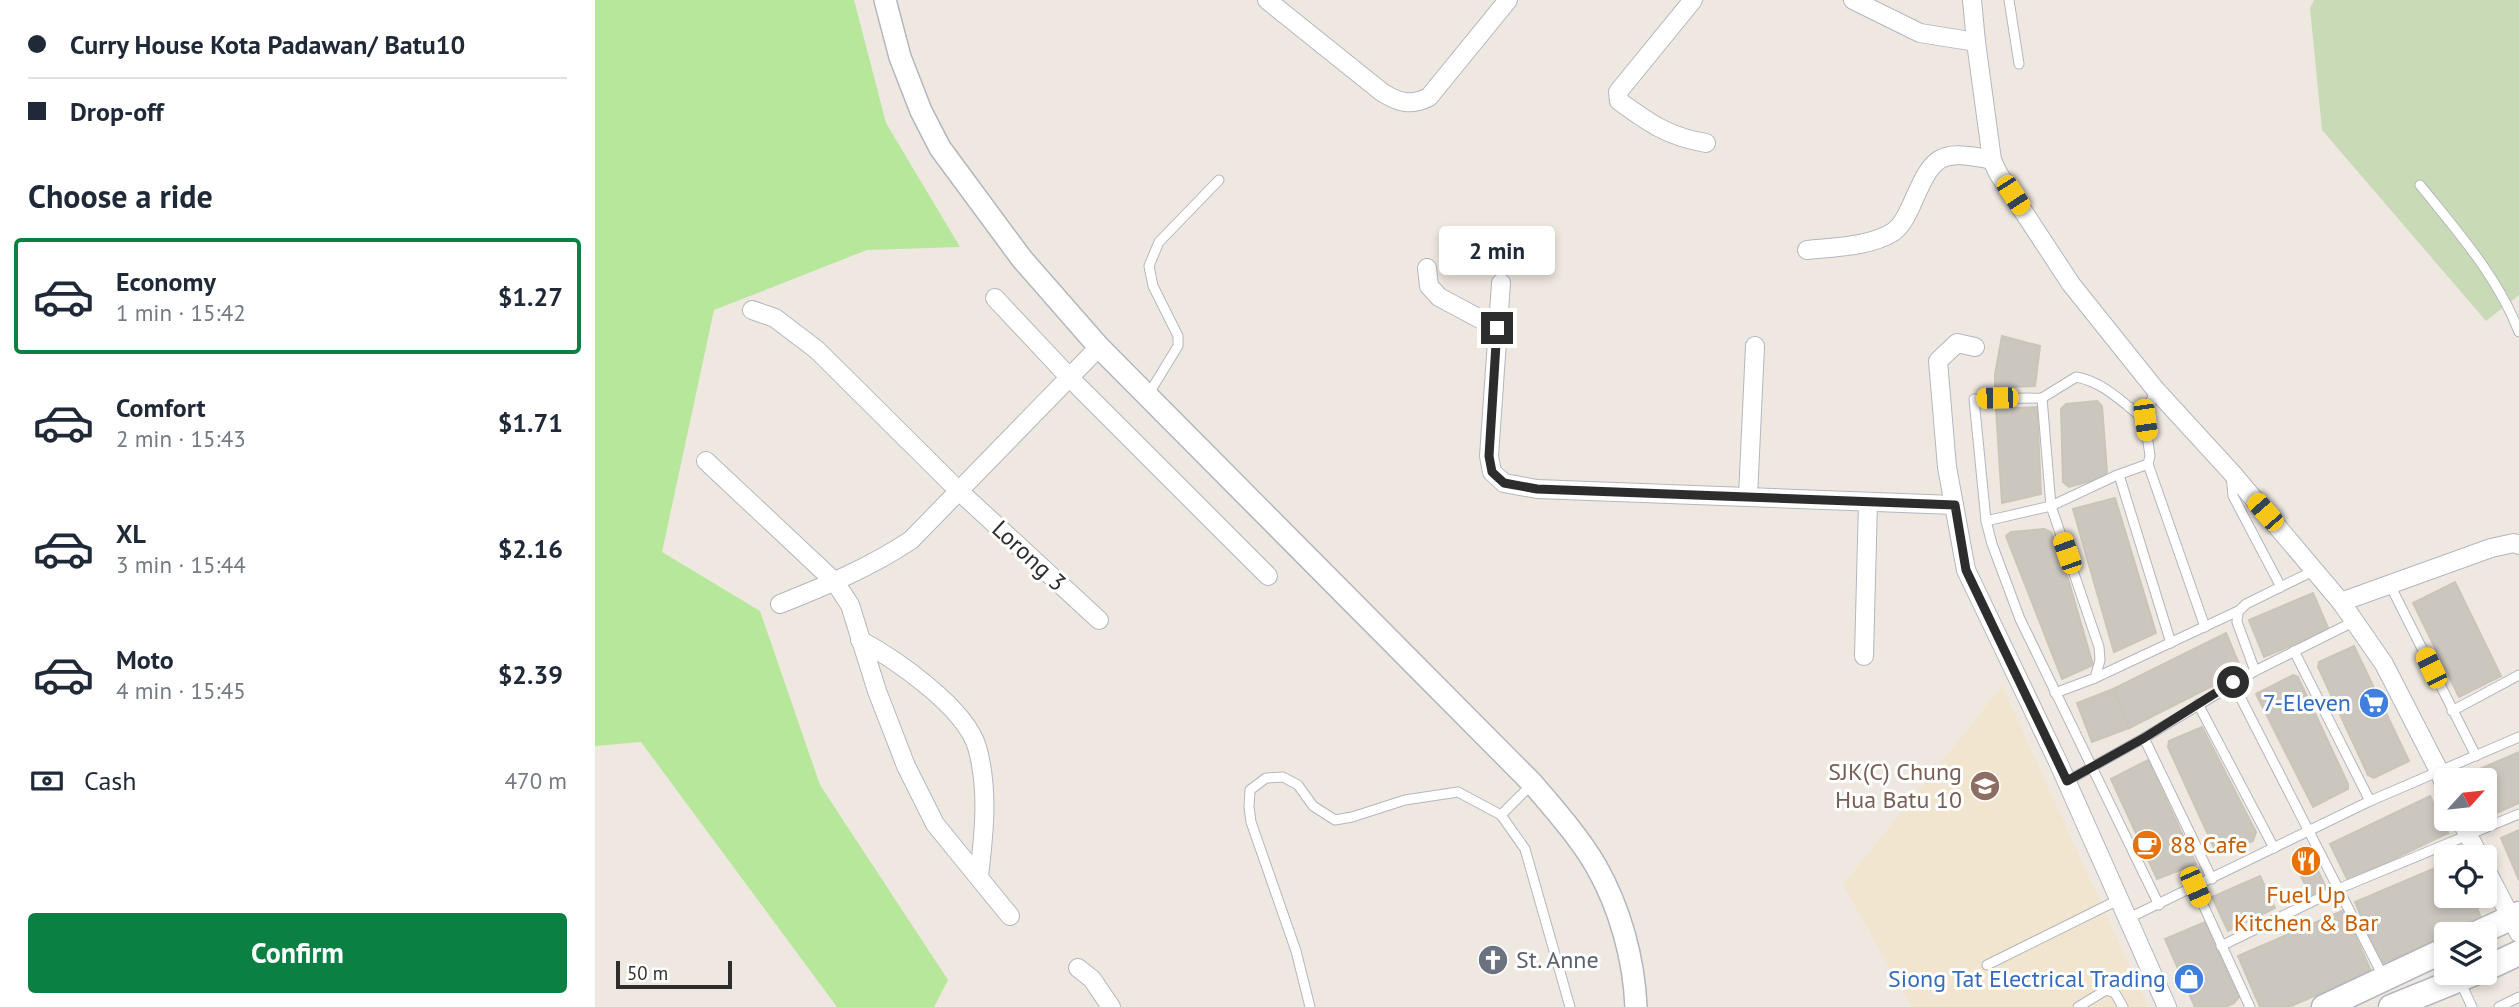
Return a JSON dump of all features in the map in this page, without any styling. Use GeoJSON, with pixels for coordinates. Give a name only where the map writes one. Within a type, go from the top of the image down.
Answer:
{"type":"FeatureCollection","features":[{"type":"Feature","properties":{"kind":"main road"},"geometry":{"type":"LineString","coordinates":[[2497,928],[2516,922]]}},
{"type":"Feature","properties":{"kind":"main road"},"geometry":{"type":"LineString","coordinates":[[2497,963],[2519,953]]}},
{"type":"Feature","properties":{"kind":"main road"},"geometry":{"type":"LineString","coordinates":[[2324,1007],[2434,954]]}},
{"type":"Feature","properties":{"kind":"main road"},"geometry":{"type":"LineString","coordinates":[[2391,1007],[2425,997],[2449,985]]}},
{"type":"Feature","properties":{"kind":"street"},"geometry":{"type":"LineString","coordinates":[[885,0],[900,57],[921,111],[940,148],[1022,259],[1099,347],[1533,784],[1566,824],[1596,866],[1615,906],[1629,951],[1636,1007]]}},
{"type":"Feature","properties":{"kind":"street"},"geometry":{"type":"LineString","coordinates":[[1267,0],[1383,93],[1397,102],[1415,104],[1429,97],[1508,0]]}},
{"type":"Feature","properties":{"kind":"street"},"geometry":{"type":"LineString","coordinates":[[1693,0],[1618,92],[1618,97],[1619,101],[1667,133],[1680,139],[1706,143]]}},
{"type":"Feature","properties":{"kind":"street"},"geometry":{"type":"LineString","coordinates":[[1853,0],[1920,33],[1976,42]]}},
{"type":"Feature","properties":{"kind":"street"},"geometry":{"type":"LineString","coordinates":[[1972,0],[1992,160],[2071,284],[2155,388],[2231,472],[2355,621],[2384,664],[2437,768]]}},
{"type":"Feature","properties":{"kind":"street"},"geometry":{"type":"LineString","coordinates":[[1807,250],[1879,239],[1895,231],[1907,216],[1926,174],[1935,161],[1950,155],[1963,154],[1992,160]]}},
{"type":"Feature","properties":{"kind":"street"},"geometry":{"type":"LineString","coordinates":[[1427,268],[1429,285],[1439,297],[1497,328]]}},
{"type":"Feature","properties":{"kind":"street"},"geometry":{"type":"LineString","coordinates":[[1501,283],[1489,456],[1492,472],[1504,483],[1537,489],[1955,505]]}},
{"type":"Feature","properties":{"kind":"street"},"geometry":{"type":"LineString","coordinates":[[995,298],[1069,377],[1268,576]]}},
{"type":"Feature","properties":{"kind":"street","name":"Lorong 3"},"geometry":{"type":"LineString","coordinates":[[752,310],[775,318],[817,350],[960,492],[1099,620]]}},
{"type":"Feature","properties":{"kind":"street"},"geometry":{"type":"LineString","coordinates":[[1975,347],[1957,344],[1938,361],[1947,467],[1968,577],[2067,781],[2167,1007]]}},
{"type":"Feature","properties":{"kind":"street"},"geometry":{"type":"LineString","coordinates":[[1748,497],[1755,346]]}},
{"type":"Feature","properties":{"kind":"street"},"geometry":{"type":"LineString","coordinates":[[781,604],[835,582],[889,555],[911,540],[1099,347]]}},
{"type":"Feature","properties":{"kind":"street"},"geometry":{"type":"LineString","coordinates":[[706,461],[835,582],[850,605],[906,766],[935,824],[1010,916]]}},
{"type":"Feature","properties":{"kind":"street"},"geometry":{"type":"LineString","coordinates":[[1864,656],[1868,502]]}},
{"type":"Feature","properties":{"kind":"street"},"geometry":{"type":"LineString","coordinates":[[2341,602],[2491,548],[2514,543],[2519,545]]}},
{"type":"Feature","properties":{"kind":"street"},"geometry":{"type":"LineString","coordinates":[[860,640],[888,655],[932,690],[961,719],[976,744],[984,780],[984,833],[979,876]]}},
{"type":"Feature","properties":{"kind":"street"},"geometry":{"type":"LineString","coordinates":[[2466,831],[2473,845]]}},
{"type":"Feature","properties":{"kind":"street"},"geometry":{"type":"LineString","coordinates":[[2497,889],[2516,922]]}},
{"type":"Feature","properties":{"kind":"street"},"geometry":{"type":"LineString","coordinates":[[1078,968],[1098,986],[1111,1007]]}},
{"type":"Feature","properties":{"kind":"lane"},"geometry":{"type":"LineString","coordinates":[[2009,0],[2019,64]]}},
{"type":"Feature","properties":{"kind":"lane"},"geometry":{"type":"LineString","coordinates":[[1148,395],[1178,346],[1178,336],[1153,286],[1149,266],[1159,242],[1219,180]]}},
{"type":"Feature","properties":{"kind":"lane"},"geometry":{"type":"LineString","coordinates":[[2420,185],[2473,250],[2507,304],[2519,332]]}},
{"type":"Feature","properties":{"kind":"lane"},"geometry":{"type":"LineString","coordinates":[[2145,420],[2108,390],[2091,380],[2075,377],[2042,398],[1975,399],[1986,521],[2019,619],[2159,905]]}},
{"type":"Feature","properties":{"kind":"lane"},"geometry":{"type":"LineString","coordinates":[[2155,388],[2145,420],[2150,456],[2148,464],[2205,627]]}},
{"type":"Feature","properties":{"kind":"lane"},"geometry":{"type":"LineString","coordinates":[[2042,398],[2051,506],[2099,647],[2100,660],[2095,678]]}},
{"type":"Feature","properties":{"kind":"lane"},"geometry":{"type":"LineString","coordinates":[[1986,521],[2051,506],[2148,464]]}},
{"type":"Feature","properties":{"kind":"lane"},"geometry":{"type":"LineString","coordinates":[[2231,472],[2233,496],[2281,587]]}},
{"type":"Feature","properties":{"kind":"lane"},"geometry":{"type":"LineString","coordinates":[[2119,475],[2171,643]]}},
{"type":"Feature","properties":{"kind":"lane"},"geometry":{"type":"LineString","coordinates":[[2055,693],[2095,678],[2205,627],[2315,570]]}},
{"type":"Feature","properties":{"kind":"lane"},"geometry":{"type":"LineString","coordinates":[[2389,583],[2476,756]]}},
{"type":"Feature","properties":{"kind":"lane"},"geometry":{"type":"LineString","coordinates":[[2238,611],[2237,622],[2255,671]]}},
{"type":"Feature","properties":{"kind":"lane"},"geometry":{"type":"LineString","coordinates":[[2067,781],[2144,738],[2233,682],[2355,621]]}},
{"type":"Feature","properties":{"kind":"lane"},"geometry":{"type":"LineString","coordinates":[[2294,651],[2370,801]]}},
{"type":"Feature","properties":{"kind":"lane"},"geometry":{"type":"LineString","coordinates":[[2452,711],[2519,675]]}},
{"type":"Feature","properties":{"kind":"lane"},"geometry":{"type":"LineString","coordinates":[[2233,682],[2384,978]]}},
{"type":"Feature","properties":{"kind":"lane"},"geometry":{"type":"LineString","coordinates":[[2198,704],[2274,848]]}},
{"type":"Feature","properties":{"kind":"lane"},"geometry":{"type":"LineString","coordinates":[[2446,768],[2519,737]]}},
{"type":"Feature","properties":{"kind":"lane"},"geometry":{"type":"LineString","coordinates":[[2144,738],[2212,879]]}},
{"type":"Feature","properties":{"kind":"lane"},"geometry":{"type":"LineString","coordinates":[[2129,918],[2370,801],[2434,773]]}},
{"type":"Feature","properties":{"kind":"lane"},"geometry":{"type":"LineString","coordinates":[[1310,1007],[1296,951],[1251,822],[1250,790],[1266,778],[1283,777],[1298,785],[1313,806],[1335,820],[1405,800],[1458,792],[1501,815],[1525,849],[1570,1007]]}},
{"type":"Feature","properties":{"kind":"lane"},"geometry":{"type":"LineString","coordinates":[[1501,815],[1533,784]]}},
{"type":"Feature","properties":{"kind":"lane"},"geometry":{"type":"LineString","coordinates":[[2221,946],[2339,889],[2519,814]]}},
{"type":"Feature","properties":{"kind":"lane"},"geometry":{"type":"LineString","coordinates":[[2195,887],[2248,1006]]}},
{"type":"Feature","properties":{"kind":"lane"},"geometry":{"type":"LineString","coordinates":[[1987,965],[2121,899]]}},
{"type":"Feature","properties":{"kind":"lane"},"geometry":{"type":"LineString","coordinates":[[2468,985],[2472,1007]]}},
{"type":"Feature","properties":{"kind":"lane"},"geometry":{"type":"LineString","coordinates":[[2078,1007],[2106,990],[2115,992],[2123,1007]]}},
{"type":"Feature","properties":{"kind":"lane"},"geometry":{"type":"LineString","coordinates":[[2499,1007],[2519,997]]}},
{"type":"Feature","properties":{"kind":"shaded area","name":"SJK(C) Chung Hua Batu 10"},"geometry":{"type":"Polygon","coordinates":[[[2002,686],[2148,1007],[1912,1007],[1843,885],[2002,686]]]}},
{"type":"Feature","properties":{"kind":"green space"},"geometry":{"type":"Polygon","coordinates":[[[595,0],[854,0],[886,123],[960,247],[867,250],[714,310],[662,552],[760,611],[820,785],[948,980],[934,1007],[837,1007],[641,742],[595,746],[595,0]]]}},
{"type":"Feature","properties":{"kind":"green space"},"geometry":{"type":"Polygon","coordinates":[[[2314,0],[2519,0],[2519,295],[2486,321],[2322,130],[2310,8],[2314,0]]]}},
{"type":"Feature","properties":{"kind":"building"},"geometry":{"type":"Polygon","coordinates":[[[2002,336],[2040,346],[2035,386],[1995,388],[2002,336]]]}},
{"type":"Feature","properties":{"kind":"building"},"geometry":{"type":"Polygon","coordinates":[[[2097,401],[2102,406],[2107,472],[2101,478],[2069,487],[2063,482],[2061,409],[2066,404],[2097,401]]]}},
{"type":"Feature","properties":{"kind":"building"},"geometry":{"type":"Polygon","coordinates":[[[2037,407],[2041,494],[2002,503],[1996,409],[2037,407]]]}},
{"type":"Feature","properties":{"kind":"building"},"geometry":{"type":"Polygon","coordinates":[[[2115,498],[2156,633],[2114,652],[2073,509],[2115,498]]]}},
{"type":"Feature","properties":{"kind":"building"},"geometry":{"type":"Polygon","coordinates":[[[2044,529],[2051,532],[2069,582],[2093,665],[2062,679],[2006,536],[2011,532],[2044,529]]]}},
{"type":"Feature","properties":{"kind":"building"},"geometry":{"type":"Polygon","coordinates":[[[2455,582],[2501,676],[2459,697],[2413,603],[2455,582]]]}},
{"type":"Feature","properties":{"kind":"building"},"geometry":{"type":"Polygon","coordinates":[[[2313,593],[2329,630],[2264,657],[2249,620],[2313,593]]]}},
{"type":"Feature","properties":{"kind":"building"},"geometry":{"type":"Polygon","coordinates":[[[2226,633],[2242,671],[2129,728],[2113,689],[2226,633]]]}},
{"type":"Feature","properties":{"kind":"building"},"geometry":{"type":"Polygon","coordinates":[[[2354,646],[2409,761],[2374,778],[2368,775],[2318,667],[2319,662],[2354,646]]]}},
{"type":"Feature","properties":{"kind":"building"},"geometry":{"type":"Polygon","coordinates":[[[2293,675],[2298,677],[2348,784],[2348,789],[2313,807],[2256,694],[2293,675]]]}},
{"type":"Feature","properties":{"kind":"building"},"geometry":{"type":"Polygon","coordinates":[[[2113,689],[2129,728],[2092,742],[2077,703],[2113,689]]]}},
{"type":"Feature","properties":{"kind":"building"},"geometry":{"type":"Polygon","coordinates":[[[2202,727],[2256,832],[2253,841],[2222,853],[2216,852],[2168,747],[2169,741],[2202,727]]]}},
{"type":"Feature","properties":{"kind":"building"},"geometry":{"type":"Polygon","coordinates":[[[2519,752],[2519,803],[2497,813],[2497,768],[2482,768],[2519,752]]]}},
{"type":"Feature","properties":{"kind":"building"},"geometry":{"type":"Polygon","coordinates":[[[2148,760],[2196,864],[2157,879],[2111,779],[2148,760]]]}},
{"type":"Feature","properties":{"kind":"building"},"geometry":{"type":"Polygon","coordinates":[[[2430,796],[2434,804],[2434,831],[2448,833],[2348,881],[2330,844],[2430,796]]]}},
{"type":"Feature","properties":{"kind":"building"},"geometry":{"type":"Polygon","coordinates":[[[2519,830],[2519,880],[2501,838],[2519,830]]]}},
{"type":"Feature","properties":{"kind":"building"},"geometry":{"type":"Polygon","coordinates":[[[2311,856],[2327,890],[2311,897],[2295,864],[2311,856]]]}},
{"type":"Feature","properties":{"kind":"building"},"geometry":{"type":"Polygon","coordinates":[[[2434,869],[2434,908],[2477,908],[2482,920],[2434,922],[2434,941],[2381,964],[2355,902],[2434,869]]]}},
{"type":"Feature","properties":{"kind":"building"},"geometry":{"type":"Polygon","coordinates":[[[2260,876],[2275,908],[2228,931],[2212,897],[2260,876]]]}},
{"type":"Feature","properties":{"kind":"building"},"geometry":{"type":"Polygon","coordinates":[[[2344,910],[2371,971],[2289,1007],[2260,1007],[2238,956],[2344,910]]]}},
{"type":"Feature","properties":{"kind":"building"},"geometry":{"type":"Polygon","coordinates":[[[2205,922],[2239,997],[2226,1007],[2195,1007],[2165,939],[2205,922]]]}},
{"type":"Feature","properties":{"kind":"place","name":"7-Eleven"},"geometry":{"type":"Point","coordinates":[2374,703]}},
{"type":"Feature","properties":{"kind":"place","name":"SJK(C) Chung Hua Batu 10"},"geometry":{"type":"Point","coordinates":[1985,786]}},
{"type":"Feature","properties":{"kind":"place","name":"88 Cafe"},"geometry":{"type":"Point","coordinates":[2147,845]}},
{"type":"Feature","properties":{"kind":"place","name":"Fuel Up Kitchen & Bar"},"geometry":{"type":"Point","coordinates":[2306,861]}},
{"type":"Feature","properties":{"kind":"place","name":"St. Anne"},"geometry":{"type":"Point","coordinates":[1493,960]}},
{"type":"Feature","properties":{"kind":"place","name":"Siong Tat Electrical Trading"},"geometry":{"type":"Point","coordinates":[2189,979]}},
{"type":"Feature","properties":{"kind":"route"},"geometry":{"type":"LineString","coordinates":[[1497,328],[1489,456],[1492,472],[1504,483],[1537,489],[1602,493],[1955,505],[1966,570],[1971,584],[2067,781],[2144,738],[2233,682]]}}]}
